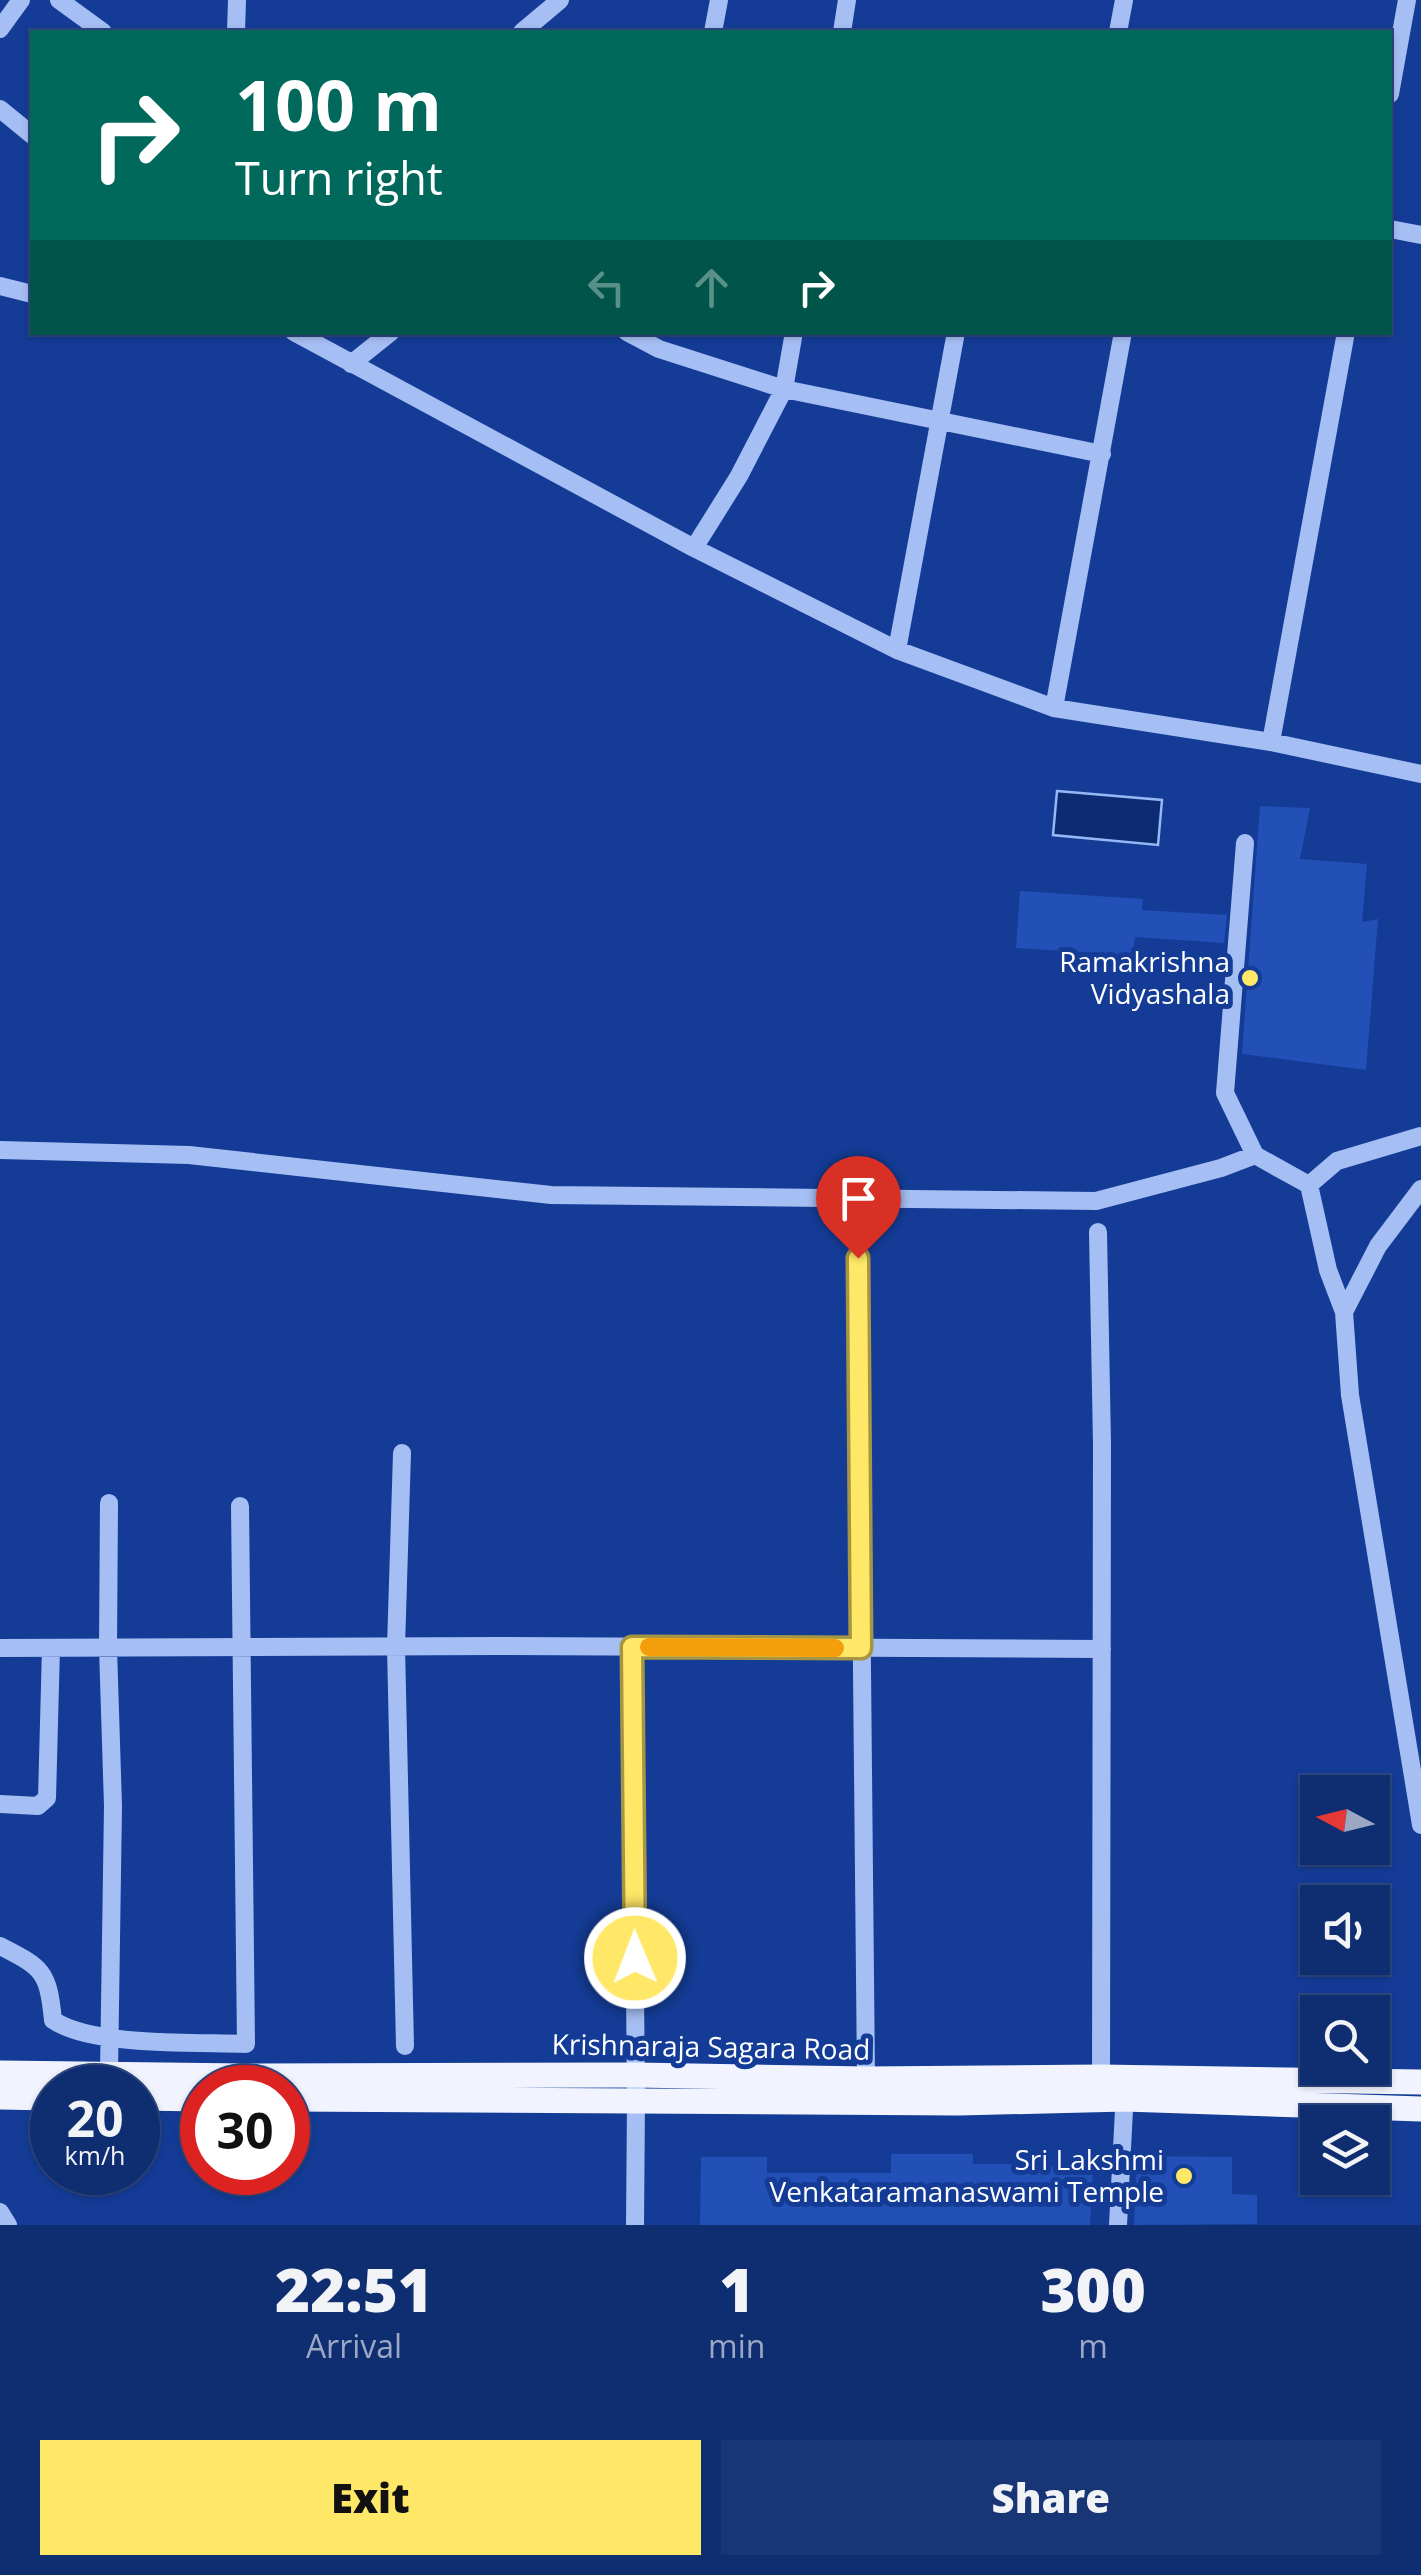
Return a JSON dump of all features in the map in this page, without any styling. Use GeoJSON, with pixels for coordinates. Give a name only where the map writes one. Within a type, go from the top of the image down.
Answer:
{"type":"FeatureCollection","features":[{"type":"Feature","properties":{"kind":"main road","name":"Krishnaraja Sagara Road"},"geometry":{"type":"LineString","coordinates":[[0,2073],[30,2073]]}},
{"type":"Feature","properties":{"kind":"main road","name":"Krishnaraja Sagara Road"},"geometry":{"type":"LineString","coordinates":[[160,2073],[958,2102],[1116,2084],[1421,2109]]}},
{"type":"Feature","properties":{"kind":"main road","name":"Krishnaraja Sagara Road"},"geometry":{"type":"LineString","coordinates":[[310,2098],[866,2079],[1116,2084],[1421,2082]]}},
{"type":"Feature","properties":{"kind":"main road"},"geometry":{"type":"LineString","coordinates":[[0,2098],[30,2098]]}},
{"type":"Feature","properties":{"kind":"street"},"geometry":{"type":"LineString","coordinates":[[0,29],[21,0]]}},
{"type":"Feature","properties":{"kind":"street"},"geometry":{"type":"LineString","coordinates":[[59,0],[100,30]]}},
{"type":"Feature","properties":{"kind":"street"},"geometry":{"type":"LineString","coordinates":[[236,30],[237,0]]}},
{"type":"Feature","properties":{"kind":"street"},"geometry":{"type":"LineString","coordinates":[[524,30],[560,0]]}},
{"type":"Feature","properties":{"kind":"street"},"geometry":{"type":"LineString","coordinates":[[713,30],[719,0]]}},
{"type":"Feature","properties":{"kind":"street"},"geometry":{"type":"LineString","coordinates":[[842,30],[847,0]]}},
{"type":"Feature","properties":{"kind":"street"},"geometry":{"type":"LineString","coordinates":[[1118,30],[1124,0]]}},
{"type":"Feature","properties":{"kind":"street"},"geometry":{"type":"LineString","coordinates":[[1392,83],[1407,0]]}},
{"type":"Feature","properties":{"kind":"street"},"geometry":{"type":"LineString","coordinates":[[0,109],[30,133]]}},
{"type":"Feature","properties":{"kind":"street"},"geometry":{"type":"LineString","coordinates":[[1392,229],[1421,235]]}},
{"type":"Feature","properties":{"kind":"street"},"geometry":{"type":"LineString","coordinates":[[0,286],[30,294]]}},
{"type":"Feature","properties":{"kind":"street"},"geometry":{"type":"LineString","coordinates":[[299,335],[694,548],[897,650],[1054,708],[1271,742],[1421,774]]}},
{"type":"Feature","properties":{"kind":"street"},"geometry":{"type":"LineString","coordinates":[[352,364],[387,335]]}},
{"type":"Feature","properties":{"kind":"street"},"geometry":{"type":"LineString","coordinates":[[694,548],[784,389],[793,335]]}},
{"type":"Feature","properties":{"kind":"street"},"geometry":{"type":"LineString","coordinates":[[897,650],[955,335]]}},
{"type":"Feature","properties":{"kind":"street"},"geometry":{"type":"LineString","coordinates":[[1054,708],[1122,335]]}},
{"type":"Feature","properties":{"kind":"street"},"geometry":{"type":"LineString","coordinates":[[1271,742],[1345,335]]}},
{"type":"Feature","properties":{"kind":"street"},"geometry":{"type":"LineString","coordinates":[[660,341],[784,389],[1102,454]]}},
{"type":"Feature","properties":{"kind":"street"},"geometry":{"type":"LineString","coordinates":[[1245,843],[1225,1093],[1261,1158],[1309,1185],[1328,1270],[1344,1312],[1350,1395],[1421,1825]]}},
{"type":"Feature","properties":{"kind":"street"},"geometry":{"type":"LineString","coordinates":[[1309,1185],[1337,1161],[1421,1136]]}},
{"type":"Feature","properties":{"kind":"street"},"geometry":{"type":"LineString","coordinates":[[0,1150],[189,1154],[551,1195],[1096,1201],[1261,1158]]}},
{"type":"Feature","properties":{"kind":"street"},"geometry":{"type":"LineString","coordinates":[[1344,1312],[1378,1246],[1421,1189]]}},
{"type":"Feature","properties":{"kind":"street"},"geometry":{"type":"LineString","coordinates":[[1098,1232],[1102,1650],[1118,2225]]}},
{"type":"Feature","properties":{"kind":"street"},"geometry":{"type":"LineString","coordinates":[[858,1258],[866,2079]]}},
{"type":"Feature","properties":{"kind":"street"},"geometry":{"type":"LineString","coordinates":[[402,1453],[396,1647],[405,2046]]}},
{"type":"Feature","properties":{"kind":"street"},"geometry":{"type":"LineString","coordinates":[[108,2065],[113,1806],[109,1503]]}},
{"type":"Feature","properties":{"kind":"street"},"geometry":{"type":"LineString","coordinates":[[0,1946],[36,1965],[44,1975],[53,2020],[62,2026],[83,2033],[150,2042],[246,2044],[240,1506]]}},
{"type":"Feature","properties":{"kind":"street"},"geometry":{"type":"LineString","coordinates":[[632,1647],[635,2225]]}},
{"type":"Feature","properties":{"kind":"street"},"geometry":{"type":"LineString","coordinates":[[0,1648],[1102,1650]]}},
{"type":"Feature","properties":{"kind":"street"},"geometry":{"type":"LineString","coordinates":[[0,1804],[38,1806],[47,1798],[51,1648]]}},
{"type":"Feature","properties":{"kind":"street"},"geometry":{"type":"LineString","coordinates":[[0,2212],[8,2225]]}},
{"type":"Feature","properties":{"kind":"water"},"geometry":{"type":"Polygon","coordinates":[[[1057,791],[1162,800],[1158,845],[1053,835],[1057,791]]]}},
{"type":"Feature","properties":{"kind":"building"},"geometry":{"type":"Polygon","coordinates":[[[1260,806],[1310,808],[1300,859],[1367,864],[1362,922],[1378,919],[1366,1070],[1242,1054],[1260,806]]]}},
{"type":"Feature","properties":{"kind":"building"},"geometry":{"type":"Polygon","coordinates":[[[1020,891],[1143,899],[1142,910],[1227,915],[1224,943],[1135,937],[1133,955],[1016,948],[1020,891]]]}},
{"type":"Feature","properties":{"kind":"building"},"geometry":{"type":"Polygon","coordinates":[[[891,2154],[973,2154],[973,2164],[1093,2169],[1090,2225],[700,2225],[701,2157],[767,2157],[767,2173],[891,2173],[891,2154]]]}},
{"type":"Feature","properties":{"kind":"building","name":"Sri Lakshmi Venkataramanaswami Temple"},"geometry":{"type":"Polygon","coordinates":[[[1137,2156],[1232,2157],[1232,2194],[1257,2195],[1257,2224],[1134,2225],[1137,2156]]]}},
{"type":"Feature","properties":{"kind":"slow traffic"},"geometry":{"type":"LineString","coordinates":[[649,1647],[835,1648]]}},
{"type":"Feature","properties":{"kind":"place","name":"Ramakrishna Vidyashala"},"geometry":{"type":"Point","coordinates":[1250,978]}},
{"type":"Feature","properties":{"kind":"place","name":"Sri Lakshmi Venkataramanaswami Temple"},"geometry":{"type":"Point","coordinates":[1184,2176]}},
{"type":"Feature","properties":{"kind":"route"},"geometry":{"type":"LineString","coordinates":[[635,1958],[632,1647],[861,1648],[858,1258]]}}]}
